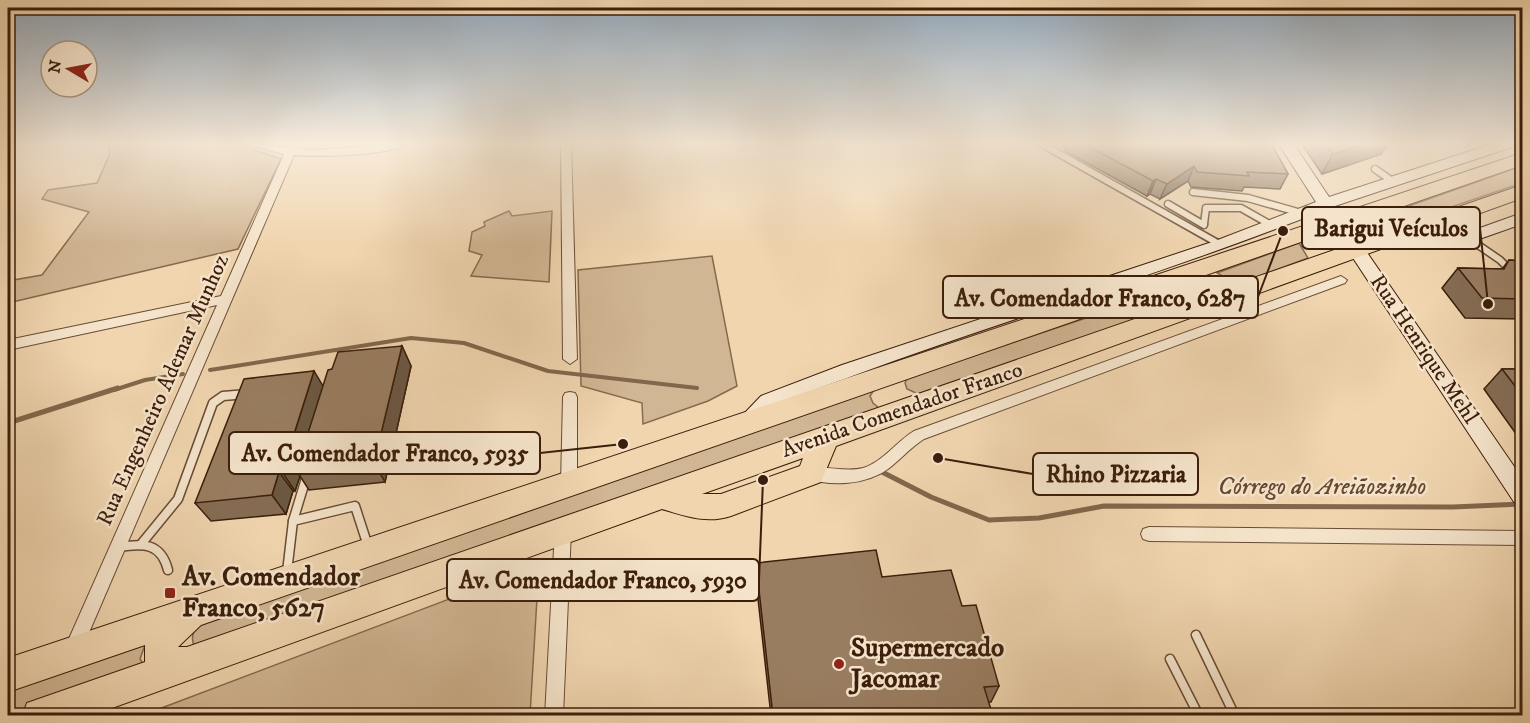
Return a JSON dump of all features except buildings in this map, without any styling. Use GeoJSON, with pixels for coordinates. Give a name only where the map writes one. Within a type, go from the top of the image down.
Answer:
{"type":"FeatureCollection","features":[{"type":"Feature","properties":{"kind":"highway","name":"Avenida Comendador Franco"},"geometry":{"type":"LineString","coordinates":[[8,675],[194,614],[746,422],[1195,270],[1332,212],[1458,177]]}},
{"type":"Feature","properties":{"kind":"highway","name":"Avenida Comendador Franco"},"geometry":{"type":"LineString","coordinates":[[40,716],[1522,191]]}},
{"type":"Feature","properties":{"kind":"highway"},"geometry":{"type":"LineString","coordinates":[[1195,270],[1220,284],[1226,294],[1218,299]]}},
{"type":"Feature","properties":{"kind":"highway"},"geometry":{"type":"LineString","coordinates":[[887,375],[881,386],[885,398],[897,407],[908,408]]}},
{"type":"Feature","properties":{"kind":"highway"},"geometry":{"type":"LineString","coordinates":[[660,496],[697,507],[721,507],[811,474],[826,437]]}},
{"type":"Feature","properties":{"kind":"highway"},"geometry":{"type":"LineString","coordinates":[[187,664],[169,664],[161,659],[159,648],[173,629],[194,614]]}},
{"type":"Feature","properties":{"kind":"street","name":"Rua Engenheiro Ademar Munhoz"},"geometry":{"type":"LineString","coordinates":[[71,654],[279,177]]}},
{"type":"Feature","properties":{"kind":"street"},"geometry":{"type":"LineString","coordinates":[[567,177],[570,359]]}},
{"type":"Feature","properties":{"kind":"street","name":"Rua Henrique Mehl"},"geometry":{"type":"LineString","coordinates":[[1308,177],[1522,494]]}},
{"type":"Feature","properties":{"kind":"street","name":"Avenida Comendador Franco"},"geometry":{"type":"LineString","coordinates":[[746,422],[768,401],[849,369],[1215,240],[1270,225],[1300,213],[1332,212],[1404,177]]}},
{"type":"Feature","properties":{"kind":"street","name":"Avenida Comendador Franco"},"geometry":{"type":"LineString","coordinates":[[1392,237],[1468,238],[1522,218]]}},
{"type":"Feature","properties":{"kind":"street","name":"Avenida Comendador Franco"},"geometry":{"type":"LineString","coordinates":[[811,474],[838,476],[868,472],[876,469],[903,444],[919,435],[1341,280]]}},
{"type":"Feature","properties":{"kind":"street"},"geometry":{"type":"LineString","coordinates":[[8,345],[226,299]]}},
{"type":"Feature","properties":{"kind":"street"},"geometry":{"type":"LineString","coordinates":[[569,484],[570,397]]}},
{"type":"Feature","properties":{"kind":"street"},"geometry":{"type":"LineString","coordinates":[[554,716],[563,530]]}},
{"type":"Feature","properties":{"kind":"street"},"geometry":{"type":"LineString","coordinates":[[1149,534],[1522,538]]}},
{"type":"Feature","properties":{"kind":"lane"},"geometry":{"type":"LineString","coordinates":[[1101,177],[1215,240]]}},
{"type":"Feature","properties":{"kind":"lane"},"geometry":{"type":"LineString","coordinates":[[1386,177],[1392,181]]}},
{"type":"Feature","properties":{"kind":"lane"},"geometry":{"type":"LineString","coordinates":[[1193,192],[1234,196],[1300,213]]}},
{"type":"Feature","properties":{"kind":"lane"},"geometry":{"type":"LineString","coordinates":[[1234,196],[1241,208],[1270,225]]}},
{"type":"Feature","properties":{"kind":"lane"},"geometry":{"type":"LineString","coordinates":[[1168,204],[1204,224],[1215,240]]}},
{"type":"Feature","properties":{"kind":"lane"},"geometry":{"type":"LineString","coordinates":[[1204,224],[1206,208],[1241,208]]}},
{"type":"Feature","properties":{"kind":"lane"},"geometry":{"type":"LineString","coordinates":[[1468,238],[1500,260],[1522,282]]}},
{"type":"Feature","properties":{"kind":"lane"},"geometry":{"type":"LineString","coordinates":[[142,543],[178,499],[213,403],[223,396],[257,393]]}},
{"type":"Feature","properties":{"kind":"lane"},"geometry":{"type":"LineString","coordinates":[[286,581],[293,521],[310,466]]}},
{"type":"Feature","properties":{"kind":"lane"},"geometry":{"type":"LineString","coordinates":[[293,521],[355,506],[370,552]]}},
{"type":"Feature","properties":{"kind":"lane"},"geometry":{"type":"LineString","coordinates":[[117,547],[142,543],[160,550],[165,555],[168,570]]}},
{"type":"Feature","properties":{"kind":"lane"},"geometry":{"type":"LineString","coordinates":[[1196,635],[1235,716]]}},
{"type":"Feature","properties":{"kind":"lane"},"geometry":{"type":"LineString","coordinates":[[1170,659],[1199,716]]}},
{"type":"Feature","properties":{"kind":"shaded area"},"geometry":{"type":"Polygon","coordinates":[[[100,177],[273,177],[238,249],[8,303],[8,281],[42,275],[89,212],[42,199],[48,190],[97,183],[100,177]]]}},
{"type":"Feature","properties":{"kind":"shaded area"},"geometry":{"type":"Polygon","coordinates":[[[1492,177],[1522,177],[1522,183],[1381,231],[1372,219],[1492,177]]]}},
{"type":"Feature","properties":{"kind":"shaded area"},"geometry":{"type":"Polygon","coordinates":[[[509,211],[512,216],[552,211],[549,282],[471,276],[482,255],[469,251],[472,232],[485,226],[484,222],[509,211]]]}},
{"type":"Feature","properties":{"kind":"shaded area"},"geometry":{"type":"Polygon","coordinates":[[[1299,243],[1308,258],[1230,287],[1228,279],[1217,273],[1299,243]]]}},
{"type":"Feature","properties":{"kind":"shaded area"},"geometry":{"type":"Polygon","coordinates":[[[712,256],[737,386],[708,401],[643,424],[642,403],[581,386],[578,270],[712,256]]]}},
{"type":"Feature","properties":{"kind":"shaded area"},"geometry":{"type":"Polygon","coordinates":[[[1197,281],[1208,287],[1210,296],[918,394],[907,389],[905,383],[907,378],[1197,281]]]}},
{"type":"Feature","properties":{"kind":"shaded area"},"geometry":{"type":"Polygon","coordinates":[[[874,390],[870,396],[879,408],[195,647],[193,644],[193,635],[199,624],[874,390]]]}},
{"type":"Feature","properties":{"kind":"shaded area"},"geometry":{"type":"Polygon","coordinates":[[[539,565],[530,715],[143,715],[539,565]]]}},
{"type":"Feature","properties":{"kind":"shaded area"},"geometry":{"type":"Polygon","coordinates":[[[156,634],[146,642],[140,659],[146,668],[8,715],[8,684],[156,634]]]}},
{"type":"Feature","properties":{"kind":"waterway","name":"Córrego do Areiãozinho"},"geometry":{"type":"LineString","coordinates":[[210,370],[411,338],[464,343],[548,371],[697,388]]}},
{"type":"Feature","properties":{"kind":"waterway","name":"Córrego do Areiãozinho"},"geometry":{"type":"LineString","coordinates":[[114,390],[145,380],[183,374]]}},
{"type":"Feature","properties":{"kind":"waterway","name":"Córrego do Areiãozinho"},"geometry":{"type":"LineString","coordinates":[[8,423],[118,388]]}},
{"type":"Feature","properties":{"kind":"waterway","name":"Córrego do Areiãozinho"},"geometry":{"type":"LineString","coordinates":[[882,472],[931,497],[989,520],[1039,518],[1104,506],[1453,507],[1522,504]]}},
{"type":"Feature","properties":{"kind":"place","name":"Av. Comendador Franco, 6287"},"geometry":{"type":"Point","coordinates":[1283,231]}},
{"type":"Feature","properties":{"kind":"place","name":"Barigui Veículos"},"geometry":{"type":"Point","coordinates":[1488,304]}},
{"type":"Feature","properties":{"kind":"place","name":"Av. Comendador Franco, 5935"},"geometry":{"type":"Point","coordinates":[623,444]}},
{"type":"Feature","properties":{"kind":"place","name":"Rhino Pizzaria"},"geometry":{"type":"Point","coordinates":[938,458]}},
{"type":"Feature","properties":{"kind":"place","name":"Av. Comendador Franco, 5930"},"geometry":{"type":"Point","coordinates":[763,480]}},
{"type":"Feature","properties":{"kind":"place","name":"Av. Comendador Franco, 5627"},"geometry":{"type":"Point","coordinates":[170,593]}},
{"type":"Feature","properties":{"kind":"place","name":"Supermercado Jacomar"},"geometry":{"type":"Point","coordinates":[839,664]}}]}
